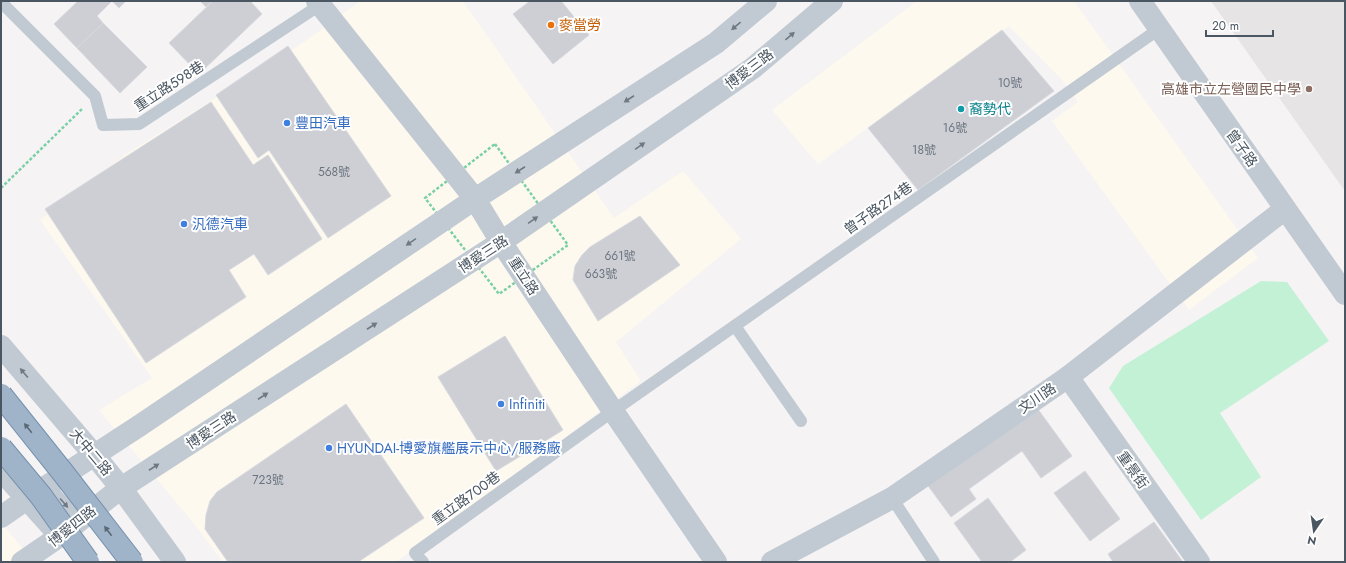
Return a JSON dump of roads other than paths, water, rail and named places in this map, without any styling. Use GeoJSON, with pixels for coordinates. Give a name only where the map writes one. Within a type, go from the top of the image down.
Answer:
{"type":"FeatureCollection","features":[{"type":"Feature","properties":{"kind":"highway"},"geometry":{"type":"LineString","coordinates":[[1,395],[132,562]]}},
{"type":"Feature","properties":{"kind":"highway"},"geometry":{"type":"LineString","coordinates":[[1,446],[41,496],[88,562]]}},
{"type":"Feature","properties":{"kind":"street"},"geometry":{"type":"LineString","coordinates":[[1,517],[95,456],[475,199],[716,43],[766,1]]}},
{"type":"Feature","properties":{"kind":"street","name":"博愛三路"},"geometry":{"type":"LineString","coordinates":[[121,488],[501,242],[752,68],[832,1]]}},
{"type":"Feature","properties":{"kind":"street","name":"曾子路"},"geometry":{"type":"LineString","coordinates":[[1140,1],[1345,294]]}},
{"type":"Feature","properties":{"kind":"street","name":"重立路"},"geometry":{"type":"LineString","coordinates":[[321,2],[475,199],[501,242],[613,411],[716,562]]}},
{"type":"Feature","properties":{"kind":"street","name":"文川路"},"geometry":{"type":"LineString","coordinates":[[772,562],[892,498],[1068,378],[1285,209]]}},
{"type":"Feature","properties":{"kind":"street","name":"大中二路"},"geometry":{"type":"LineString","coordinates":[[1,346],[121,488],[175,562]]}},
{"type":"Feature","properties":{"kind":"street","name":"重景街"},"geometry":{"type":"LineString","coordinates":[[1068,378],[1199,562]]}},
{"type":"Feature","properties":{"kind":"street"},"geometry":{"type":"LineString","coordinates":[[1,470],[60,536],[80,562]]}},
{"type":"Feature","properties":{"kind":"street","name":"博愛四路"},"geometry":{"type":"LineString","coordinates":[[22,562],[60,536],[121,488]]}},
{"type":"Feature","properties":{"kind":"lane","name":"重立路598巷"},"geometry":{"type":"LineString","coordinates":[[1,2],[95,96],[103,125],[139,124],[321,2]]}},
{"type":"Feature","properties":{"kind":"lane","name":"曾子路274巷"},"geometry":{"type":"LineString","coordinates":[[613,411],[1159,29]]}},
{"type":"Feature","properties":{"kind":"lane"},"geometry":{"type":"LineString","coordinates":[[735,326],[801,421]]}},
{"type":"Feature","properties":{"kind":"lane","name":"重立路700巷"},"geometry":{"type":"LineString","coordinates":[[419,557],[613,411]]}},
{"type":"Feature","properties":{"kind":"lane"},"geometry":{"type":"LineString","coordinates":[[1,446],[49,486],[79,520]]}},
{"type":"Feature","properties":{"kind":"lane"},"geometry":{"type":"LineString","coordinates":[[892,498],[934,562]]}},
{"type":"Feature","properties":{"kind":"place","name":"麥當勞"},"geometry":{"type":"Point","coordinates":[551,25]}},
{"type":"Feature","properties":{"kind":"place","name":"高雄市立左營國民中學"},"geometry":{"type":"Point","coordinates":[1309,89]}},
{"type":"Feature","properties":{"kind":"place","name":"裔勢代"},"geometry":{"type":"Point","coordinates":[961,109]}},
{"type":"Feature","properties":{"kind":"place","name":"豐田汽車"},"geometry":{"type":"Point","coordinates":[287,123]}},
{"type":"Feature","properties":{"kind":"place","name":"汎德汽車"},"geometry":{"type":"Point","coordinates":[184,224]}},
{"type":"Feature","properties":{"kind":"place","name":"Infiniti"},"geometry":{"type":"Point","coordinates":[501,404]}},
{"type":"Feature","properties":{"kind":"place","name":"HYUNDAI-博愛旗艦展示中心/服務廠"},"geometry":{"type":"Point","coordinates":[329,448]}}]}
